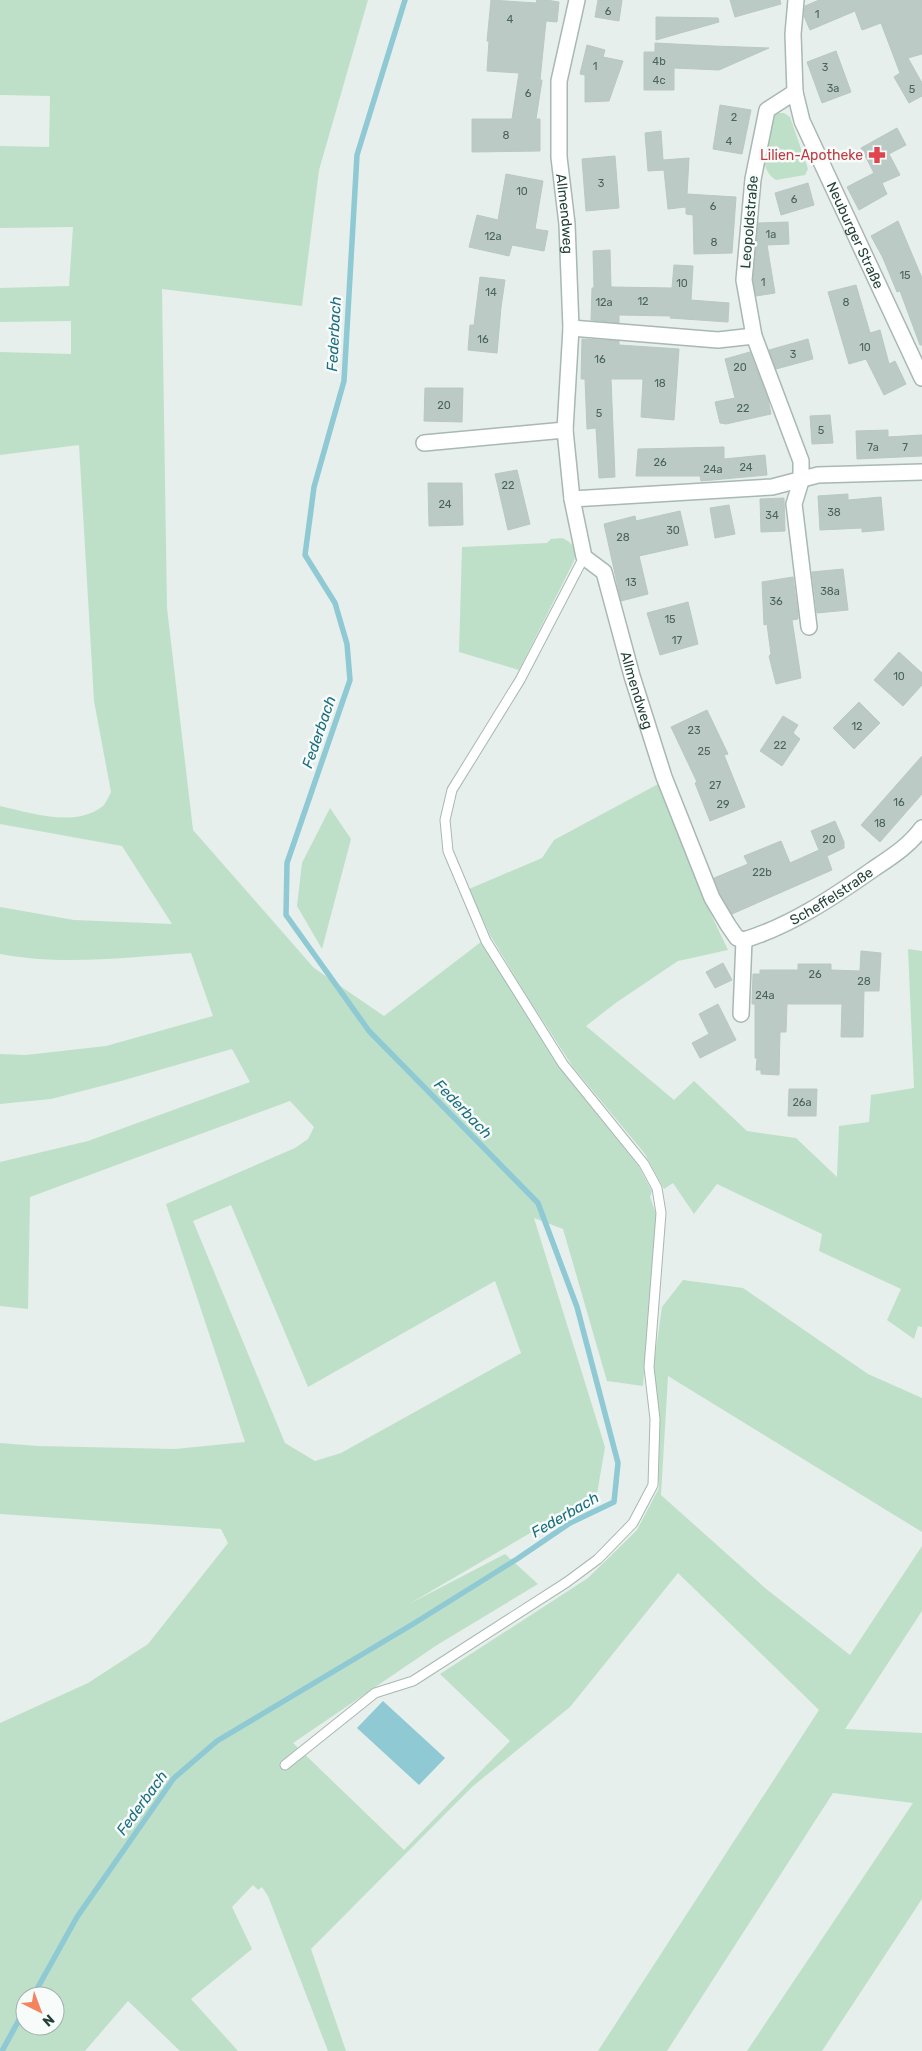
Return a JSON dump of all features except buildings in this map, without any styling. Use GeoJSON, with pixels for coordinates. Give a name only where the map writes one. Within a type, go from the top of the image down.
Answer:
{"type":"FeatureCollection","features":[{"type":"Feature","properties":{"kind":"street","name":"Allmendweg"},"geometry":{"type":"LineString","coordinates":[[576,0],[559,80],[559,157],[566,224],[572,328],[565,430],[572,498],[584,557],[604,572],[632,676],[664,777],[712,898],[737,938],[744,940]]}},
{"type":"Feature","properties":{"kind":"street","name":"Neuburger Straße"},"geometry":{"type":"LineString","coordinates":[[796,0],[792,34],[795,92],[802,121],[922,378]]}},
{"type":"Feature","properties":{"kind":"street","name":"Leopoldstraße"},"geometry":{"type":"LineString","coordinates":[[795,92],[767,110],[755,163],[744,280],[754,336],[801,461],[801,481],[794,504],[809,627]]}},
{"type":"Feature","properties":{"kind":"street"},"geometry":{"type":"LineString","coordinates":[[572,328],[718,340],[754,336]]}},
{"type":"Feature","properties":{"kind":"street"},"geometry":{"type":"LineString","coordinates":[[424,443],[565,430]]}},
{"type":"Feature","properties":{"kind":"street"},"geometry":{"type":"LineString","coordinates":[[572,498],[772,487],[801,481],[818,475],[922,472]]}},
{"type":"Feature","properties":{"kind":"street","name":"Scheffelstraße"},"geometry":{"type":"LineString","coordinates":[[744,940],[763,934],[829,900],[917,845],[922,828]]}},
{"type":"Feature","properties":{"kind":"street"},"geometry":{"type":"LineString","coordinates":[[741,1014],[744,940]]}},
{"type":"Feature","properties":{"kind":"lane"},"geometry":{"type":"LineString","coordinates":[[284,1765],[375,1694],[413,1681],[567,1582],[598,1559],[633,1523],[653,1485],[655,1419],[649,1367],[661,1213],[657,1188],[644,1164],[563,1064],[486,941],[448,851],[445,820],[452,790],[520,680],[584,557]]}},
{"type":"Feature","properties":{"kind":"green space"},"geometry":{"type":"Polygon","coordinates":[[[0,0],[368,0],[319,170],[302,306],[162,289],[167,608],[193,830],[314,968],[384,1016],[481,942],[560,1068],[639,1167],[652,1191],[650,1197],[656,1214],[643,1386],[607,1381],[563,1229],[534,1218],[605,1447],[597,1494],[409,1604],[505,1554],[538,1584],[437,1645],[293,1743],[404,1850],[510,1741],[440,1674],[588,1578],[637,1530],[659,1488],[654,1363],[662,1307],[683,1280],[743,1288],[868,1374],[922,1398],[922,1532],[668,1376],[661,1495],[765,1588],[850,1655],[922,1546],[922,1611],[845,1729],[922,1733],[922,1899],[822,2051],[747,2051],[913,1803],[833,1793],[667,2051],[598,2051],[819,1710],[678,1573],[570,1707],[472,1787],[311,1949],[346,2051],[328,2051],[268,1896],[262,1887],[258,1890],[253,1885],[232,1907],[252,1949],[191,1999],[238,2051],[180,2051],[128,2001],[85,2051],[0,2051],[0,1723],[88,1683],[148,1644],[228,1543],[221,1529],[0,1514],[0,1443],[38,1446],[175,1449],[245,1442],[166,1204],[295,1148],[308,1139],[314,1127],[290,1101],[30,1197],[28,1309],[0,1306],[0,1162],[88,1141],[250,1082],[232,1049],[51,1099],[0,1104],[0,1054],[26,1055],[106,1046],[213,1016],[191,953],[72,960],[24,958],[0,954],[0,907],[74,920],[172,924],[122,846],[0,824],[0,806],[39,815],[66,818],[92,813],[103,806],[111,792],[94,701],[79,445],[0,455],[0,352],[71,354],[71,321],[0,322],[0,288],[69,286],[73,227],[0,228],[0,146],[49,147],[50,96],[0,95],[0,0]],[[231,1205],[193,1221],[285,1443],[315,1461],[341,1453],[521,1353],[495,1281],[308,1387],[231,1205]]]}},
{"type":"Feature","properties":{"kind":"green space"},"geometry":{"type":"Polygon","coordinates":[[[778,113],[784,113],[790,117],[808,169],[805,175],[776,180],[766,168],[764,152],[771,117],[778,113]]]}},
{"type":"Feature","properties":{"kind":"green space"},"geometry":{"type":"Polygon","coordinates":[[[562,538],[574,547],[574,561],[519,670],[459,652],[462,547],[547,543],[551,539],[562,538]]]}},
{"type":"Feature","properties":{"kind":"green space"},"geometry":{"type":"Polygon","coordinates":[[[660,783],[710,912],[728,950],[678,961],[617,1002],[586,1026],[674,1100],[694,1081],[747,1131],[796,1138],[837,1177],[839,1126],[869,1122],[871,1095],[914,1088],[908,949],[922,951],[922,1327],[918,1326],[914,1339],[887,1320],[901,1289],[819,1251],[822,1234],[717,1184],[694,1214],[673,1183],[664,1189],[645,1154],[573,1067],[490,935],[469,889],[542,858],[554,840],[660,783]]]}},
{"type":"Feature","properties":{"kind":"green space"},"geometry":{"type":"Polygon","coordinates":[[[330,808],[351,839],[322,949],[297,906],[302,863],[330,808]]]}},
{"type":"Feature","properties":{"kind":"water"},"geometry":{"type":"Polygon","coordinates":[[[383,1701],[445,1758],[419,1785],[357,1728],[383,1701]]]}},
{"type":"Feature","properties":{"kind":"waterway","name":"Federbach"},"geometry":{"type":"LineString","coordinates":[[39,1986],[77,1917],[174,1778],[217,1741],[413,1624],[517,1559],[570,1523],[614,1502],[618,1463],[577,1307],[538,1203],[369,1031],[286,915],[287,863],[350,680],[347,644],[335,603],[305,555],[314,487],[344,381],[357,155],[405,0]]}},
{"type":"Feature","properties":{"kind":"waterway","name":"Federbach"},"geometry":{"type":"LineString","coordinates":[[2,2051],[15,2027]]}},
{"type":"Feature","properties":{"kind":"place","name":"Lilien-Apotheke"},"geometry":{"type":"Point","coordinates":[877,155]}}]}
